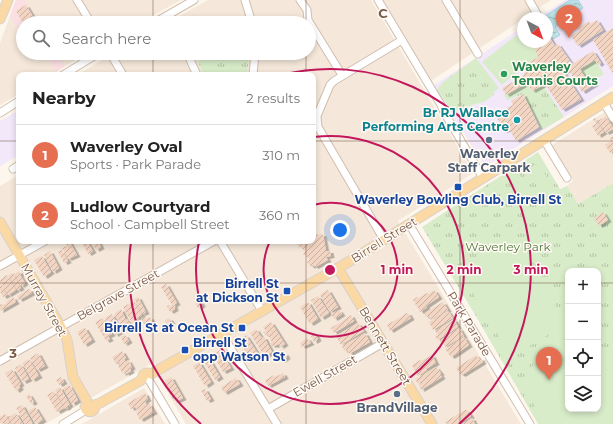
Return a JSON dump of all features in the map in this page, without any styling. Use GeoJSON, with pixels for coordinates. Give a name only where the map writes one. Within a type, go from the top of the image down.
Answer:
{"type":"FeatureCollection","features":[{"type":"Feature","properties":{"kind":"main road"},"geometry":{"type":"LineString","coordinates":[[0,19],[8,0]]}},
{"type":"Feature","properties":{"kind":"main road","name":"Birrell Street"},"geometry":{"type":"LineString","coordinates":[[90,406],[107,399],[148,377],[338,268],[613,97]]}},
{"type":"Feature","properties":{"kind":"main road","name":"Murray Street"},"geometry":{"type":"LineString","coordinates":[[0,222],[61,327],[66,340],[74,377],[90,406]]}},
{"type":"Feature","properties":{"kind":"main road","name":"Bennett Street"},"geometry":{"type":"LineString","coordinates":[[338,268],[432,424]]}},
{"type":"Feature","properties":{"kind":"street"},"geometry":{"type":"LineString","coordinates":[[77,0],[87,16]]}},
{"type":"Feature","properties":{"kind":"street"},"geometry":{"type":"LineString","coordinates":[[172,16],[194,0]]}},
{"type":"Feature","properties":{"kind":"street"},"geometry":{"type":"LineString","coordinates":[[245,0],[250,16]]}},
{"type":"Feature","properties":{"kind":"street"},"geometry":{"type":"LineString","coordinates":[[300,0],[307,10],[308,16]]}},
{"type":"Feature","properties":{"kind":"street"},"geometry":{"type":"LineString","coordinates":[[378,0],[483,178]]}},
{"type":"Feature","properties":{"kind":"street"},"geometry":{"type":"LineString","coordinates":[[446,0],[478,54]]}},
{"type":"Feature","properties":{"kind":"street"},"geometry":{"type":"LineString","coordinates":[[529,0],[536,12]]}},
{"type":"Feature","properties":{"kind":"street"},"geometry":{"type":"LineString","coordinates":[[316,33],[342,75]]}},
{"type":"Feature","properties":{"kind":"street"},"geometry":{"type":"LineString","coordinates":[[384,240],[318,127],[317,116],[330,85],[342,75],[402,40]]}},
{"type":"Feature","properties":{"kind":"street"},"geometry":{"type":"LineString","coordinates":[[68,72],[88,60]]}},
{"type":"Feature","properties":{"kind":"street"},"geometry":{"type":"LineString","coordinates":[[114,60],[121,72]]}},
{"type":"Feature","properties":{"kind":"street"},"geometry":{"type":"LineString","coordinates":[[190,60],[196,72]]}},
{"type":"Feature","properties":{"kind":"street"},"geometry":{"type":"LineString","coordinates":[[253,72],[254,60]]}},
{"type":"Feature","properties":{"kind":"street"},"geometry":{"type":"LineString","coordinates":[[0,113],[16,103]]}},
{"type":"Feature","properties":{"kind":"street"},"geometry":{"type":"LineString","coordinates":[[604,103],[613,118]]}},
{"type":"Feature","properties":{"kind":"street"},"geometry":{"type":"LineString","coordinates":[[544,140],[567,178]]}},
{"type":"Feature","properties":{"kind":"street","name":"Park Parade"},"geometry":{"type":"LineString","coordinates":[[409,224],[530,424]]}},
{"type":"Feature","properties":{"kind":"street"},"geometry":{"type":"LineString","coordinates":[[0,266],[40,244]]}},
{"type":"Feature","properties":{"kind":"street","name":"Belgrave Street"},"geometry":{"type":"LineString","coordinates":[[0,361],[209,244]]}},
{"type":"Feature","properties":{"kind":"street"},"geometry":{"type":"LineString","coordinates":[[222,244],[262,311]]}},
{"type":"Feature","properties":{"kind":"street"},"geometry":{"type":"LineString","coordinates":[[222,334],[277,424]]}},
{"type":"Feature","properties":{"kind":"street","name":"Ewell Street"},"geometry":{"type":"LineString","coordinates":[[268,409],[383,343]]}},
{"type":"Feature","properties":{"kind":"street"},"geometry":{"type":"LineString","coordinates":[[148,377],[175,424]]}},
{"type":"Feature","properties":{"kind":"street","name":"Birrell Street"},"geometry":{"type":"LineString","coordinates":[[68,423],[90,406]]}},
{"type":"Feature","properties":{"kind":"shaded area"},"geometry":{"type":"Polygon","coordinates":[[[16,0],[181,0],[152,16],[16,16],[16,60],[75,60],[55,72],[16,72],[16,96],[0,105],[0,43],[16,0]]]}},
{"type":"Feature","properties":{"kind":"shaded area"},"geometry":{"type":"Polygon","coordinates":[[[16,0],[24,0],[34,16],[16,16],[16,26],[10,16],[16,0]]]}},
{"type":"Feature","properties":{"kind":"shaded area"},"geometry":{"type":"Polygon","coordinates":[[[208,0],[371,0],[473,173],[398,221],[521,424],[186,424],[151,364],[45,424],[0,424],[0,186],[16,177],[16,244],[316,244],[316,72],[82,72],[102,60],[316,60],[316,16],[179,16],[208,0]]]}},
{"type":"Feature","properties":{"kind":"shaded area"},"geometry":{"type":"Polygon","coordinates":[[[383,0],[551,0],[533,12],[517,12],[517,23],[431,81],[383,0]]]}},
{"type":"Feature","properties":{"kind":"shaded area"},"geometry":{"type":"Polygon","coordinates":[[[565,0],[613,0],[613,86],[485,167],[463,132],[431,87],[517,31],[517,48],[553,48],[553,12],[546,12],[565,0]]]}},
{"type":"Feature","properties":{"kind":"shaded area"},"geometry":{"type":"Polygon","coordinates":[[[49,60],[61,60],[65,66],[56,72],[49,60]]]}},
{"type":"Feature","properties":{"kind":"shaded area"},"geometry":{"type":"Polygon","coordinates":[[[613,107],[613,183],[578,204],[567,186],[573,181],[552,145],[613,107]]]}},
{"type":"Feature","properties":{"kind":"shaded area"},"geometry":{"type":"Polygon","coordinates":[[[16,112],[16,157],[0,166],[0,121],[16,112]]]}},
{"type":"Feature","properties":{"kind":"shaded area"},"geometry":{"type":"Polygon","coordinates":[[[144,388],[165,424],[82,424],[144,388]]]}},
{"type":"Feature","properties":{"kind":"green space","name":"Waverley Tennis Courts"},"geometry":{"type":"Polygon","coordinates":[[[517,36],[517,48],[541,48],[543,50],[538,57],[502,85],[482,62],[517,36]]]}},
{"type":"Feature","properties":{"kind":"green space"},"geometry":{"type":"Polygon","coordinates":[[[476,58],[499,88],[494,92],[494,95],[484,102],[453,113],[437,90],[443,82],[476,58]]]}},
{"type":"Feature","properties":{"kind":"green space"},"geometry":{"type":"Polygon","coordinates":[[[202,60],[248,60],[247,72],[203,72],[198,62],[202,60]]]}},
{"type":"Feature","properties":{"kind":"green space"},"geometry":{"type":"Polygon","coordinates":[[[595,60],[604,74],[588,83],[580,69],[595,60]]]}},
{"type":"Feature","properties":{"kind":"green space"},"geometry":{"type":"Polygon","coordinates":[[[527,83],[532,91],[543,85],[564,117],[542,130],[523,94],[507,100],[504,95],[527,83]]]}},
{"type":"Feature","properties":{"kind":"green space","name":"Waverley Park"},"geometry":{"type":"Polygon","coordinates":[[[538,152],[560,189],[567,186],[578,204],[613,183],[613,424],[538,424],[477,318],[422,227],[538,152]]]}},
{"type":"Feature","properties":{"kind":"green space"},"geometry":{"type":"Polygon","coordinates":[[[538,163],[551,184],[540,191],[527,170],[538,163]]]}},
{"type":"Feature","properties":{"kind":"green space"},"geometry":{"type":"Polygon","coordinates":[[[519,174],[532,196],[521,203],[508,181],[519,174]]]}},
{"type":"Feature","properties":{"kind":"green space"},"geometry":{"type":"Polygon","coordinates":[[[554,190],[567,211],[556,218],[543,197],[554,190]]]}},
{"type":"Feature","properties":{"kind":"green space"},"geometry":{"type":"Polygon","coordinates":[[[514,236],[565,325],[511,357],[459,270],[514,236]]]}},
{"type":"Feature","properties":{"kind":"green space"},"geometry":{"type":"Polygon","coordinates":[[[563,339],[565,339],[565,412],[601,412],[601,349],[608,355],[613,363],[613,424],[545,424],[531,398],[529,384],[532,366],[539,354],[563,339]]]}},
{"type":"Feature","properties":{"kind":"water"},"geometry":{"type":"Polygon","coordinates":[[[570,0],[578,0],[583,8],[555,27],[560,35],[553,39],[553,12],[551,12],[570,0]]]}},
{"type":"Feature","properties":{"kind":"building"},"geometry":{"type":"Polygon","coordinates":[[[26,5],[33,16],[19,16],[16,11],[26,5]]]}},
{"type":"Feature","properties":{"kind":"building"},"geometry":{"type":"Polygon","coordinates":[[[597,20],[603,30],[578,46],[571,36],[579,31],[578,28],[589,21],[590,24],[597,20]]]}},
{"type":"Feature","properties":{"kind":"building"},"geometry":{"type":"Polygon","coordinates":[[[613,28],[613,74],[593,40],[613,28]]]}},
{"type":"Feature","properties":{"kind":"building"},"geometry":{"type":"Polygon","coordinates":[[[553,43],[555,46],[558,44],[572,64],[593,51],[601,63],[598,65],[595,60],[580,69],[589,84],[594,82],[595,84],[582,92],[567,67],[568,70],[564,72],[581,99],[562,110],[545,84],[532,91],[527,83],[506,95],[502,88],[523,76],[530,62],[538,57],[534,48],[553,48],[553,43]]]}},
{"type":"Feature","properties":{"kind":"building","name":"Br RJ Wallace Performing Arts Centre"},"geometry":{"type":"Polygon","coordinates":[[[523,94],[539,127],[516,141],[509,129],[504,131],[495,114],[513,105],[511,101],[523,94]]]}},
{"type":"Feature","properties":{"kind":"building"},"geometry":{"type":"Polygon","coordinates":[[[606,116],[613,129],[606,133],[598,121],[606,116]]]}},
{"type":"Feature","properties":{"kind":"building"},"geometry":{"type":"Polygon","coordinates":[[[595,118],[604,132],[598,136],[592,126],[596,124],[593,119],[595,118]]]}},
{"type":"Feature","properties":{"kind":"building"},"geometry":{"type":"Polygon","coordinates":[[[613,136],[613,151],[610,153],[605,145],[611,141],[610,138],[613,136]]]}},
{"type":"Feature","properties":{"kind":"building"},"geometry":{"type":"Polygon","coordinates":[[[603,212],[608,220],[599,226],[594,218],[603,212]]]}},
{"type":"Feature","properties":{"kind":"building"},"geometry":{"type":"Polygon","coordinates":[[[323,234],[326,251],[330,251],[331,256],[326,257],[328,260],[315,267],[313,265],[312,267],[307,263],[310,259],[303,254],[305,251],[296,244],[316,244],[316,235],[323,234]]]}},
{"type":"Feature","properties":{"kind":"building"},"geometry":{"type":"Polygon","coordinates":[[[66,244],[71,244],[77,255],[68,259],[62,248],[67,246],[66,244]]]}},
{"type":"Feature","properties":{"kind":"building"},"geometry":{"type":"Polygon","coordinates":[[[83,244],[89,244],[93,251],[88,254],[83,244]]]}},
{"type":"Feature","properties":{"kind":"building"},"geometry":{"type":"Polygon","coordinates":[[[93,244],[100,244],[101,247],[96,250],[93,244]]]}},
{"type":"Feature","properties":{"kind":"building"},"geometry":{"type":"Polygon","coordinates":[[[62,250],[68,261],[64,263],[58,252],[62,250]]]}},
{"type":"Feature","properties":{"kind":"building"},"geometry":{"type":"Polygon","coordinates":[[[50,251],[59,268],[53,272],[44,255],[50,251]]]}},
{"type":"Feature","properties":{"kind":"building"},"geometry":{"type":"Polygon","coordinates":[[[42,256],[51,272],[44,277],[34,260],[42,256]]]}},
{"type":"Feature","properties":{"kind":"building"},"geometry":{"type":"Polygon","coordinates":[[[19,271],[25,283],[21,286],[14,274],[19,271]]]}},
{"type":"Feature","properties":{"kind":"building"},"geometry":{"type":"Polygon","coordinates":[[[13,273],[21,288],[17,290],[8,275],[13,273]]]}},
{"type":"Feature","properties":{"kind":"building"},"geometry":{"type":"Polygon","coordinates":[[[7,275],[16,290],[8,295],[0,281],[7,275]]]}},
{"type":"Feature","properties":{"kind":"building"},"geometry":{"type":"Polygon","coordinates":[[[0,282],[7,295],[3,297],[0,291],[0,282]]]}},
{"type":"Feature","properties":{"kind":"building"},"geometry":{"type":"Polygon","coordinates":[[[166,284],[177,303],[174,305],[175,309],[170,312],[167,306],[172,305],[161,287],[166,284]]]}},
{"type":"Feature","properties":{"kind":"building"},"geometry":{"type":"Polygon","coordinates":[[[29,289],[32,293],[19,300],[17,296],[29,289]]]}},
{"type":"Feature","properties":{"kind":"building"},"geometry":{"type":"Polygon","coordinates":[[[328,290],[338,307],[330,312],[320,295],[328,290]]]}},
{"type":"Feature","properties":{"kind":"building"},"geometry":{"type":"Polygon","coordinates":[[[434,290],[439,297],[420,312],[413,300],[434,290]]]}},
{"type":"Feature","properties":{"kind":"building"},"geometry":{"type":"Polygon","coordinates":[[[318,296],[329,313],[321,318],[311,300],[318,296]]]}},
{"type":"Feature","properties":{"kind":"building"},"geometry":{"type":"Polygon","coordinates":[[[13,297],[16,302],[0,311],[0,305],[7,303],[6,302],[13,297]]]}},
{"type":"Feature","properties":{"kind":"building"},"geometry":{"type":"Polygon","coordinates":[[[138,297],[146,312],[142,314],[134,299],[138,297]]]}},
{"type":"Feature","properties":{"kind":"building"},"geometry":{"type":"Polygon","coordinates":[[[134,301],[142,315],[136,319],[131,311],[136,321],[132,323],[123,307],[134,301]]]}},
{"type":"Feature","properties":{"kind":"building"},"geometry":{"type":"Polygon","coordinates":[[[200,301],[202,305],[198,308],[195,303],[200,301]]]}},
{"type":"Feature","properties":{"kind":"building"},"geometry":{"type":"Polygon","coordinates":[[[308,302],[318,319],[310,324],[300,307],[308,302]]]}},
{"type":"Feature","properties":{"kind":"building"},"geometry":{"type":"Polygon","coordinates":[[[443,302],[448,310],[431,320],[429,316],[426,317],[424,314],[443,302]]]}},
{"type":"Feature","properties":{"kind":"building"},"geometry":{"type":"Polygon","coordinates":[[[121,309],[126,320],[127,319],[130,324],[122,330],[118,323],[120,322],[114,314],[121,309]]]}},
{"type":"Feature","properties":{"kind":"building"},"geometry":{"type":"Polygon","coordinates":[[[339,310],[342,314],[334,319],[331,314],[339,310]]]}},
{"type":"Feature","properties":{"kind":"building"},"geometry":{"type":"Polygon","coordinates":[[[448,311],[453,318],[433,330],[429,322],[448,311]]]}},
{"type":"Feature","properties":{"kind":"building"},"geometry":{"type":"Polygon","coordinates":[[[407,313],[411,318],[390,331],[387,325],[407,313]]]}},
{"type":"Feature","properties":{"kind":"building"},"geometry":{"type":"Polygon","coordinates":[[[112,314],[121,331],[115,335],[105,318],[112,314]]]}},
{"type":"Feature","properties":{"kind":"building"},"geometry":{"type":"Polygon","coordinates":[[[351,315],[354,321],[334,333],[331,328],[351,315]]]}},
{"type":"Feature","properties":{"kind":"building"},"geometry":{"type":"Polygon","coordinates":[[[145,317],[146,319],[150,317],[153,322],[145,326],[141,319],[145,317]]]}},
{"type":"Feature","properties":{"kind":"building"},"geometry":{"type":"Polygon","coordinates":[[[103,318],[112,334],[108,336],[110,339],[106,341],[95,322],[103,318]]]}},
{"type":"Feature","properties":{"kind":"building"},"geometry":{"type":"Polygon","coordinates":[[[169,318],[172,322],[167,325],[165,321],[169,318]]]}},
{"type":"Feature","properties":{"kind":"building"},"geometry":{"type":"Polygon","coordinates":[[[454,319],[458,327],[438,340],[435,336],[438,335],[435,331],[454,319]]]}},
{"type":"Feature","properties":{"kind":"building"},"geometry":{"type":"Polygon","coordinates":[[[271,322],[285,344],[280,347],[279,344],[272,346],[270,343],[272,342],[267,333],[265,335],[263,332],[266,331],[263,327],[271,322]]]}},
{"type":"Feature","properties":{"kind":"building"},"geometry":{"type":"Polygon","coordinates":[[[358,323],[364,331],[341,345],[336,336],[358,323]]]}},
{"type":"Feature","properties":{"kind":"building"},"geometry":{"type":"Polygon","coordinates":[[[84,328],[92,340],[84,345],[77,332],[84,328]]]}},
{"type":"Feature","properties":{"kind":"building"},"geometry":{"type":"Polygon","coordinates":[[[459,328],[464,336],[445,347],[441,340],[459,328]]]}},
{"type":"Feature","properties":{"kind":"building"},"geometry":{"type":"Polygon","coordinates":[[[256,329],[262,338],[264,337],[272,352],[262,358],[260,354],[262,353],[250,333],[256,329]]]}},
{"type":"Feature","properties":{"kind":"building"},"geometry":{"type":"Polygon","coordinates":[[[315,333],[318,339],[314,342],[311,336],[315,333]]]}},
{"type":"Feature","properties":{"kind":"building"},"geometry":{"type":"Polygon","coordinates":[[[365,333],[370,342],[349,354],[347,349],[344,351],[342,346],[365,333]]]}},
{"type":"Feature","properties":{"kind":"building"},"geometry":{"type":"Polygon","coordinates":[[[125,335],[129,341],[124,344],[121,337],[125,335]]]}},
{"type":"Feature","properties":{"kind":"building"},"geometry":{"type":"Polygon","coordinates":[[[246,335],[258,354],[250,359],[239,340],[246,335]]]}},
{"type":"Feature","properties":{"kind":"building"},"geometry":{"type":"Polygon","coordinates":[[[464,337],[469,345],[451,357],[445,349],[464,337]]]}},
{"type":"Feature","properties":{"kind":"building"},"geometry":{"type":"Polygon","coordinates":[[[307,338],[311,343],[302,347],[300,343],[307,338]]]}},
{"type":"Feature","properties":{"kind":"building"},"geometry":{"type":"Polygon","coordinates":[[[220,350],[231,368],[223,372],[213,355],[220,350]]]}},
{"type":"Feature","properties":{"kind":"building"},"geometry":{"type":"Polygon","coordinates":[[[122,351],[126,358],[124,359],[126,362],[128,360],[132,367],[130,369],[131,371],[126,374],[125,372],[123,374],[118,366],[120,365],[119,362],[116,364],[112,357],[122,351]]]}},
{"type":"Feature","properties":{"kind":"building"},"geometry":{"type":"Polygon","coordinates":[[[38,353],[45,366],[37,370],[30,358],[38,353]]]}},
{"type":"Feature","properties":{"kind":"building"},"geometry":{"type":"Polygon","coordinates":[[[285,353],[287,357],[282,361],[279,356],[285,353]]]}},
{"type":"Feature","properties":{"kind":"building"},"geometry":{"type":"Polygon","coordinates":[[[432,355],[436,363],[418,376],[412,365],[432,355]]]}},
{"type":"Feature","properties":{"kind":"building"},"geometry":{"type":"Polygon","coordinates":[[[476,355],[479,359],[481,358],[483,362],[462,375],[460,374],[456,368],[476,355]]]}},
{"type":"Feature","properties":{"kind":"building"},"geometry":{"type":"Polygon","coordinates":[[[208,357],[220,377],[215,380],[203,360],[208,357]]]}},
{"type":"Feature","properties":{"kind":"building"},"geometry":{"type":"Polygon","coordinates":[[[29,359],[39,376],[32,380],[22,363],[29,359]]]}},
{"type":"Feature","properties":{"kind":"building"},"geometry":{"type":"Polygon","coordinates":[[[199,362],[211,382],[205,386],[193,366],[199,362]]]}},
{"type":"Feature","properties":{"kind":"building"},"geometry":{"type":"Polygon","coordinates":[[[21,364],[29,379],[23,382],[15,368],[21,364]]]}},
{"type":"Feature","properties":{"kind":"building"},"geometry":{"type":"Polygon","coordinates":[[[436,367],[441,373],[440,374],[442,377],[421,390],[419,385],[423,382],[422,381],[418,384],[415,379],[436,367]]]}},
{"type":"Feature","properties":{"kind":"building"},"geometry":{"type":"Polygon","coordinates":[[[12,369],[21,384],[19,385],[20,388],[16,391],[5,373],[12,369]]]}},
{"type":"Feature","properties":{"kind":"building"},"geometry":{"type":"Polygon","coordinates":[[[283,373],[285,377],[268,386],[265,380],[274,375],[275,377],[283,373]]]}},
{"type":"Feature","properties":{"kind":"building"},"geometry":{"type":"Polygon","coordinates":[[[61,377],[64,382],[59,385],[56,380],[61,377]]]}},
{"type":"Feature","properties":{"kind":"building"},"geometry":{"type":"Polygon","coordinates":[[[171,377],[183,398],[177,401],[174,401],[164,384],[166,383],[165,381],[171,377]]]}},
{"type":"Feature","properties":{"kind":"building"},"geometry":{"type":"Polygon","coordinates":[[[236,378],[240,384],[224,393],[221,387],[236,378]]]}},
{"type":"Feature","properties":{"kind":"building"},"geometry":{"type":"Polygon","coordinates":[[[70,385],[78,400],[72,404],[63,388],[70,385]]]}},
{"type":"Feature","properties":{"kind":"building"},"geometry":{"type":"Polygon","coordinates":[[[60,387],[70,405],[65,409],[55,390],[60,387]]]}},
{"type":"Feature","properties":{"kind":"building"},"geometry":{"type":"Polygon","coordinates":[[[205,389],[211,399],[207,401],[201,391],[205,389]]]}},
{"type":"Feature","properties":{"kind":"building"},"geometry":{"type":"Polygon","coordinates":[[[54,391],[64,408],[57,412],[47,395],[54,391]]]}},
{"type":"Feature","properties":{"kind":"building"},"geometry":{"type":"Polygon","coordinates":[[[145,393],[148,399],[145,401],[154,412],[140,420],[136,412],[138,411],[135,407],[131,409],[128,403],[145,393]]]}},
{"type":"Feature","properties":{"kind":"building"},"geometry":{"type":"Polygon","coordinates":[[[29,394],[34,402],[31,404],[26,396],[29,394]]]}},
{"type":"Feature","properties":{"kind":"building"},"geometry":{"type":"Polygon","coordinates":[[[22,405],[33,424],[25,424],[16,408],[22,405]]]}},
{"type":"Feature","properties":{"kind":"building"},"geometry":{"type":"Polygon","coordinates":[[[35,407],[43,420],[36,424],[28,411],[35,407]]]}},
{"type":"Feature","properties":{"kind":"building"},"geometry":{"type":"Polygon","coordinates":[[[467,410],[471,416],[470,417],[458,424],[447,424],[445,422],[467,410]]]}},
{"type":"Feature","properties":{"kind":"building"},"geometry":{"type":"Polygon","coordinates":[[[16,413],[23,424],[12,424],[8,417],[16,413]]]}},
{"type":"Feature","properties":{"kind":"building"},"geometry":{"type":"Polygon","coordinates":[[[5,414],[11,424],[0,423],[0,417],[5,414]]]}},
{"type":"Feature","properties":{"kind":"building"},"geometry":{"type":"Polygon","coordinates":[[[472,418],[475,424],[462,424],[472,418]]]}},
{"type":"Feature","properties":{"kind":"place","name":"Ludlow Courtyard"},"geometry":{"type":"Point","coordinates":[569,38]}},
{"type":"Feature","properties":{"kind":"place","name":"Waverley Tennis Courts"},"geometry":{"type":"Point","coordinates":[504,74]}},
{"type":"Feature","properties":{"kind":"place","name":"Br RJ Wallace Performing Arts Centre"},"geometry":{"type":"Point","coordinates":[517,120]}},
{"type":"Feature","properties":{"kind":"place","name":"Waverley Staff Carpark"},"geometry":{"type":"Point","coordinates":[489,140]}},
{"type":"Feature","properties":{"kind":"place","name":"Waverley Bowling Club, Birrell St"},"geometry":{"type":"Point","coordinates":[458,187]}},
{"type":"Feature","properties":{"kind":"place","name":"Birrell St at Dickson St"},"geometry":{"type":"Point","coordinates":[287,291]}},
{"type":"Feature","properties":{"kind":"place","name":"Birrell St at Ocean St"},"geometry":{"type":"Point","coordinates":[242,328]}},
{"type":"Feature","properties":{"kind":"place","name":"Birrell St opp Watson St"},"geometry":{"type":"Point","coordinates":[185,350]}},
{"type":"Feature","properties":{"kind":"place","name":"Waverley Oval"},"geometry":{"type":"Point","coordinates":[549,380]}},
{"type":"Feature","properties":{"kind":"place","name":"BrandVillage"},"geometry":{"type":"Point","coordinates":[397,394]}}]}
